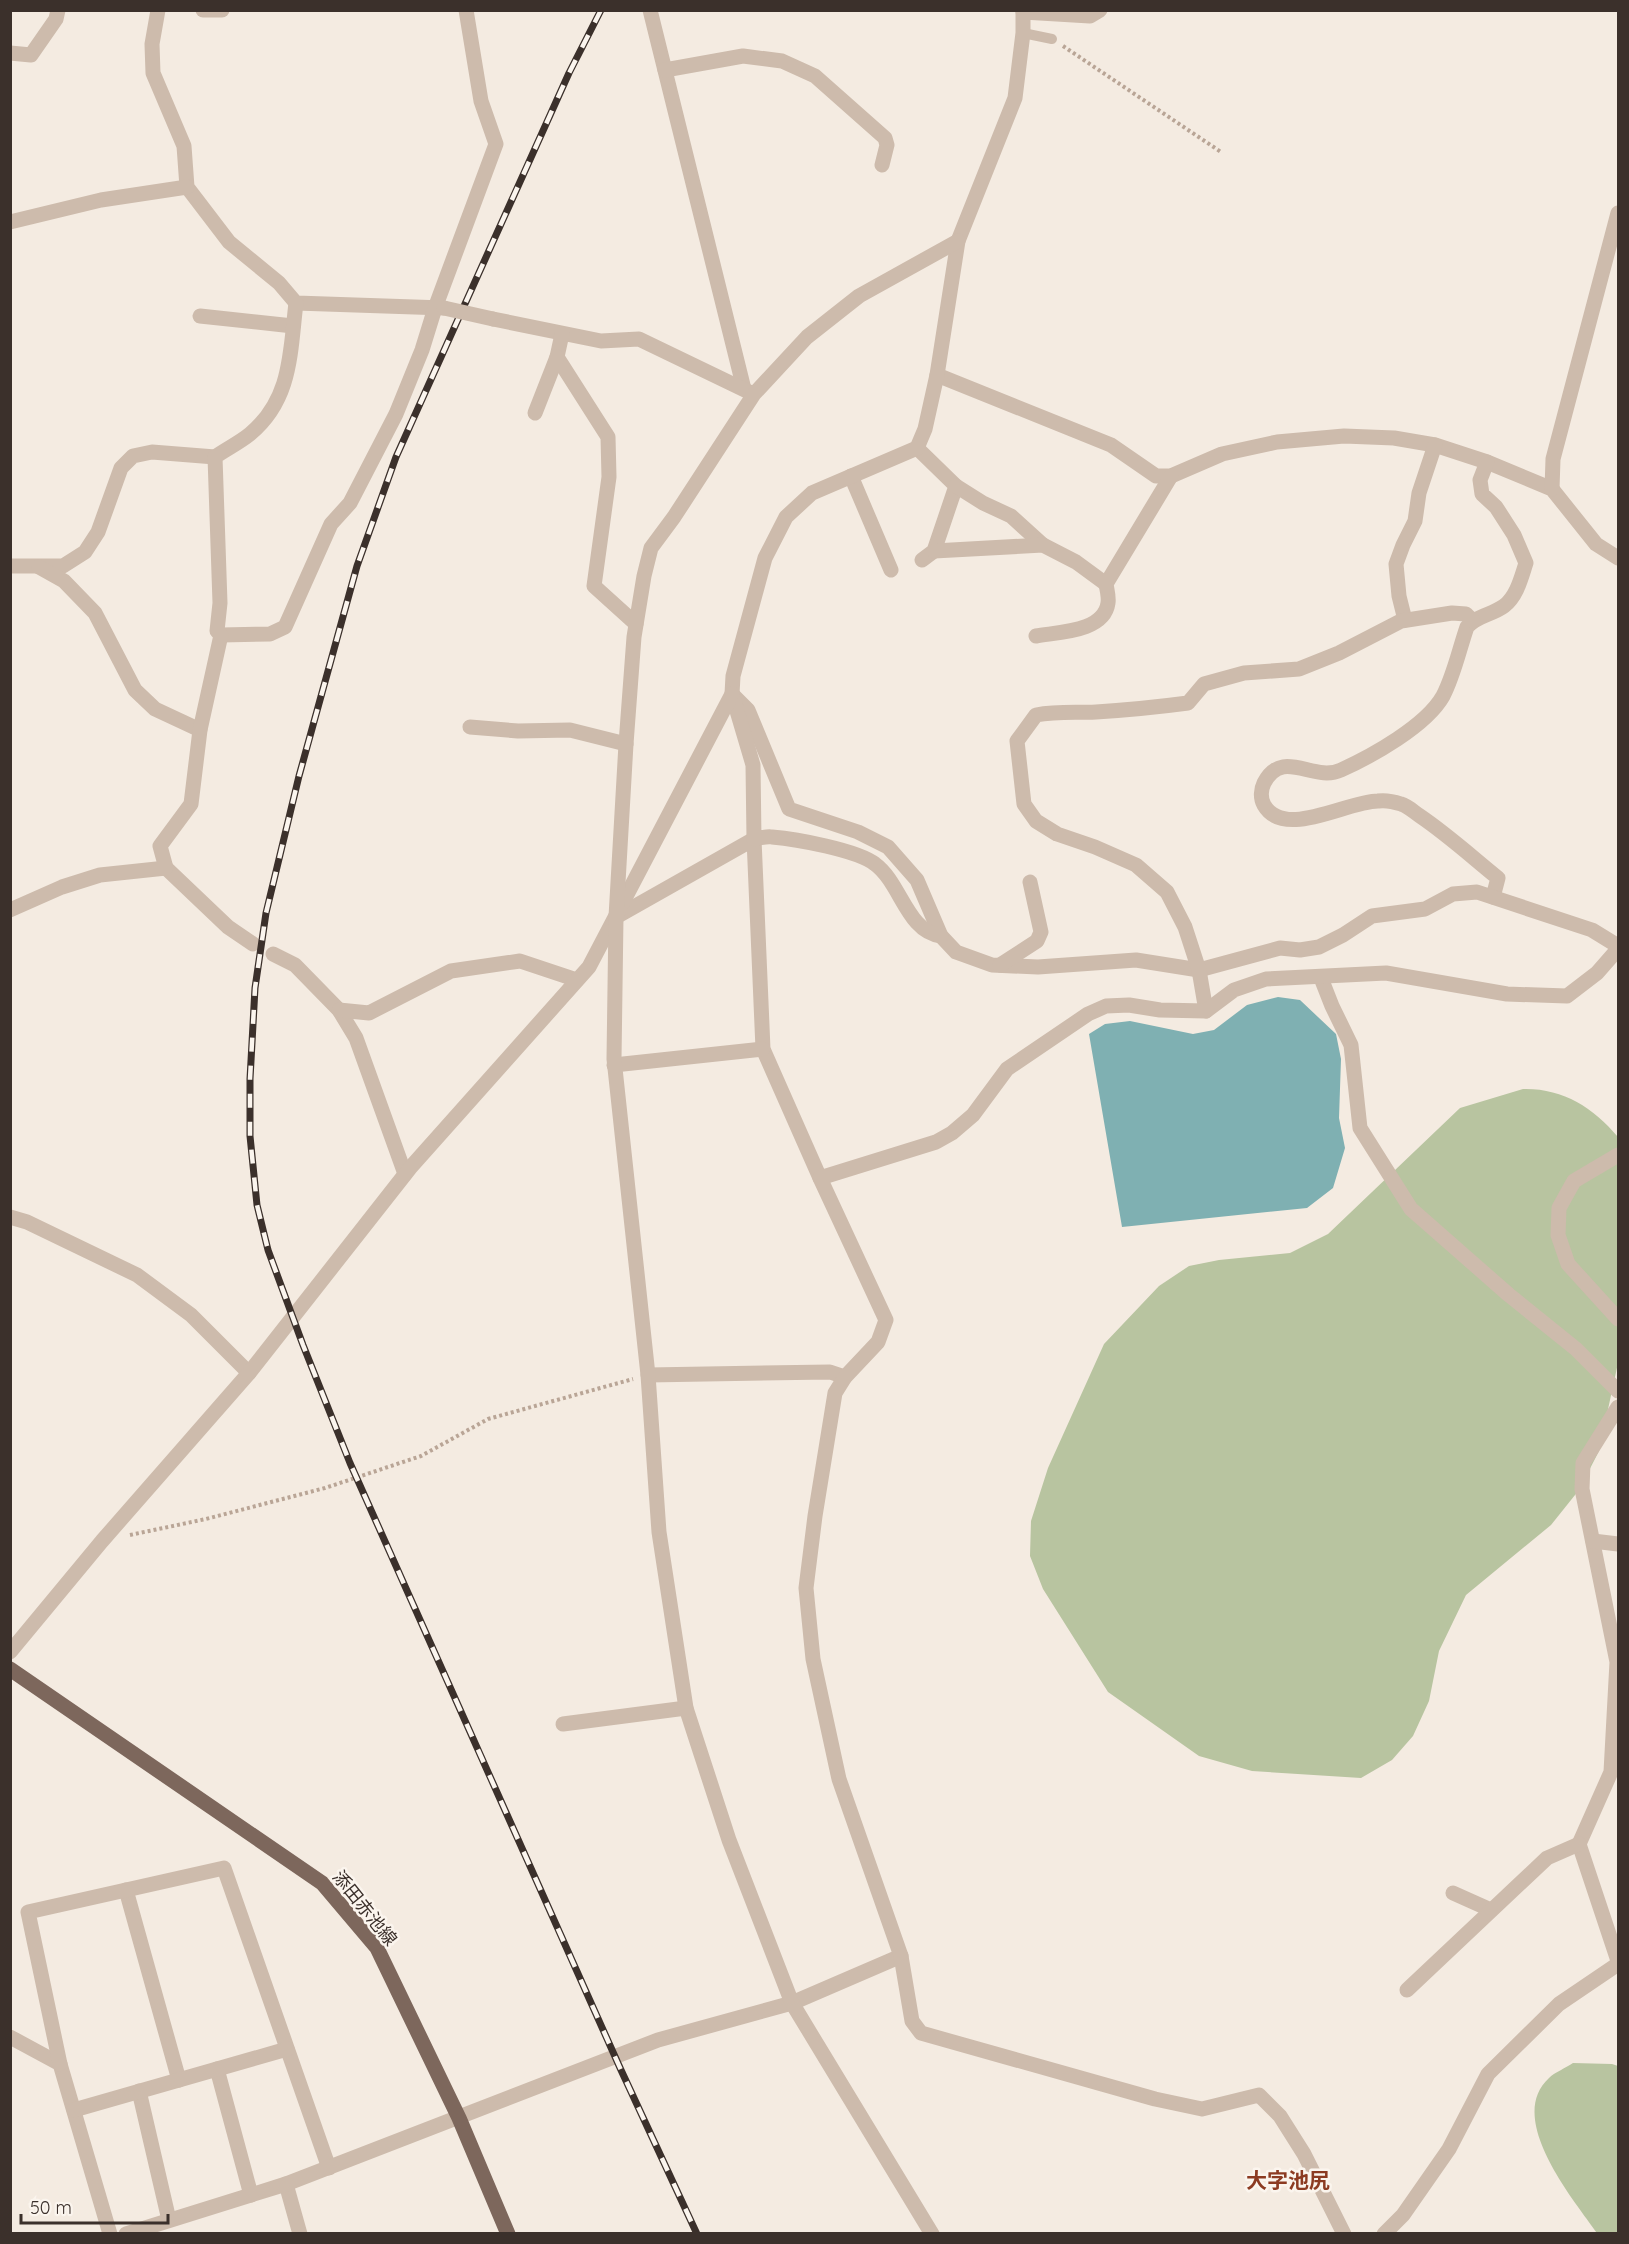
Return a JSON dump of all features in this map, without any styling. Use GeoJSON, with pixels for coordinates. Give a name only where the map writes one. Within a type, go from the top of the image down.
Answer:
{"type":"FeatureCollection","features":[{"type":"Feature","properties":{"kind":"main road","name":"添田赤池線"},"geometry":{"type":"LineString","coordinates":[[10,1669],[322,1882],[377,1948],[459,2118],[508,2234]]}},
{"type":"Feature","properties":{"kind":"street"},"geometry":{"type":"LineString","coordinates":[[10,53],[31,55],[56,19],[58,10]]}},
{"type":"Feature","properties":{"kind":"street"},"geometry":{"type":"LineString","coordinates":[[158,10],[152,44],[153,73],[184,146],[187,187],[229,242],[279,283],[296,303],[440,308],[601,341],[639,339],[749,392]]}},
{"type":"Feature","properties":{"kind":"street"},"geometry":{"type":"LineString","coordinates":[[203,10],[222,10]]}},
{"type":"Feature","properties":{"kind":"street"},"geometry":{"type":"LineString","coordinates":[[215,457],[220,603],[217,631],[221,635],[270,634],[285,627],[331,524],[350,503],[396,414],[440,308],[496,144],[480,101],[466,10]]}},
{"type":"Feature","properties":{"kind":"street"},"geometry":{"type":"LineString","coordinates":[[650,10],[749,392]]}},
{"type":"Feature","properties":{"kind":"street"},"geometry":{"type":"LineString","coordinates":[[1100,10],[1090,16],[1023,11],[1023,33],[1014,98],[958,241],[937,375],[925,429],[917,448],[812,493],[786,517],[765,558],[733,676],[732,694],[753,765],[763,1049],[886,1320],[878,1342],[845,1377],[835,1393],[806,1588],[813,1659],[839,1779],[901,1956],[912,2020],[921,2033],[1155,2099],[1202,2109],[1259,2096],[1280,2116],[1304,2154],[1344,2234]]}},
{"type":"Feature","properties":{"kind":"street"},"geometry":{"type":"LineString","coordinates":[[665,70],[743,56],[782,61],[815,76],[885,138],[887,145],[882,165]]}},
{"type":"Feature","properties":{"kind":"street"},"geometry":{"type":"LineString","coordinates":[[10,222],[101,200],[187,187]]}},
{"type":"Feature","properties":{"kind":"street"},"geometry":{"type":"LineString","coordinates":[[1552,489],[1552,459],[1618,213]]}},
{"type":"Feature","properties":{"kind":"street"},"geometry":{"type":"LineString","coordinates":[[932,2234],[792,2003],[729,1840],[686,1708],[658,1532],[648,1375],[614,1065],[616,917],[626,744],[636,624],[651,548],[674,517],[749,392],[807,337],[859,296],[958,241]]}},
{"type":"Feature","properties":{"kind":"street"},"geometry":{"type":"LineString","coordinates":[[10,566],[63,566],[85,552],[98,532],[121,468],[133,456],[152,452],[215,457],[249,435],[267,417],[287,376],[296,303]]}},
{"type":"Feature","properties":{"kind":"street"},"geometry":{"type":"LineString","coordinates":[[200,316],[293,326]]}},
{"type":"Feature","properties":{"kind":"street"},"geometry":{"type":"LineString","coordinates":[[536,413],[557,357],[562,334]]}},
{"type":"Feature","properties":{"kind":"street"},"geometry":{"type":"LineString","coordinates":[[557,357],[608,437],[609,477],[594,586],[636,624]]}},
{"type":"Feature","properties":{"kind":"street"},"geometry":{"type":"LineString","coordinates":[[937,375],[1111,445],[1156,476],[1171,476],[1222,454],[1277,442],[1344,436],[1394,438],[1435,446],[1487,462],[1552,489],[1596,544],[1618,558]]}},
{"type":"Feature","properties":{"kind":"street"},"geometry":{"type":"LineString","coordinates":[[1405,620],[1399,596],[1396,564],[1415,521],[1419,493],[1435,446]]}},
{"type":"Feature","properties":{"kind":"street"},"geometry":{"type":"LineString","coordinates":[[917,448],[956,486],[983,504],[1011,516],[1043,545],[1076,562],[1106,584]]}},
{"type":"Feature","properties":{"kind":"street"},"geometry":{"type":"LineString","coordinates":[[1487,462],[1480,480],[1482,494],[1496,507],[1514,535],[1526,563],[1518,588],[1504,605],[1473,621],[1467,627],[1442,698],[1404,735],[1340,771],[1326,775],[1286,766],[1277,767],[1268,775],[1261,789],[1263,803],[1272,815],[1288,821],[1314,817],[1345,806],[1378,801],[1403,804],[1452,839],[1498,878],[1493,897]]}},
{"type":"Feature","properties":{"kind":"street"},"geometry":{"type":"LineString","coordinates":[[851,476],[891,570]]}},
{"type":"Feature","properties":{"kind":"street"},"geometry":{"type":"LineString","coordinates":[[1036,636],[1082,628],[1097,620],[1105,612],[1108,602],[1106,584],[1171,476]]}},
{"type":"Feature","properties":{"kind":"street"},"geometry":{"type":"LineString","coordinates":[[956,486],[928,556],[1043,545]]}},
{"type":"Feature","properties":{"kind":"street"},"geometry":{"type":"LineString","coordinates":[[36,566],[64,581],[95,613],[135,690],[155,710],[200,730]]}},
{"type":"Feature","properties":{"kind":"street"},"geometry":{"type":"LineString","coordinates":[[1206,1011],[1199,970],[1185,927],[1167,892],[1136,865],[1058,834],[1036,821],[1024,804],[1017,741],[1036,715],[1060,711],[1134,710],[1188,703],[1204,684],[1244,673],[1299,669],[1339,653],[1405,620],[1452,613],[1466,614],[1473,621]]}},
{"type":"Feature","properties":{"kind":"street"},"geometry":{"type":"LineString","coordinates":[[221,635],[200,730],[191,804],[160,846],[166,868],[228,927],[253,944]]}},
{"type":"Feature","properties":{"kind":"street"},"geometry":{"type":"LineString","coordinates":[[10,1652],[102,1541],[249,1373],[405,1174],[589,966],[732,694]]}},
{"type":"Feature","properties":{"kind":"street"},"geometry":{"type":"LineString","coordinates":[[732,694],[748,710],[789,808],[858,832],[888,847],[917,880],[941,936],[956,952],[992,965],[1038,967],[1136,960],[1199,970],[1280,948],[1300,950],[1319,947],[1372,916],[1425,909],[1453,894],[1477,892],[1592,930],[1618,948],[1598,972],[1568,996],[1507,994],[1386,973],[1266,979],[1234,990],[1206,1011],[1161,1010],[1129,1005],[1106,1006],[1088,1014],[1007,1070],[974,1115],[952,1133],[936,1142],[820,1178]]}},
{"type":"Feature","properties":{"kind":"street"},"geometry":{"type":"LineString","coordinates":[[470,727],[518,731],[570,730],[626,744]]}},
{"type":"Feature","properties":{"kind":"street"},"geometry":{"type":"LineString","coordinates":[[616,917],[754,839],[770,837],[854,852],[875,864],[892,882],[919,926],[930,934],[941,936]]}},
{"type":"Feature","properties":{"kind":"street"},"geometry":{"type":"LineString","coordinates":[[10,910],[62,887],[100,875],[166,868]]}},
{"type":"Feature","properties":{"kind":"street"},"geometry":{"type":"LineString","coordinates":[[1000,965],[1037,941],[1041,932],[1030,882]]}},
{"type":"Feature","properties":{"kind":"street"},"geometry":{"type":"LineString","coordinates":[[273,954],[295,965],[339,1010],[356,1038],[405,1174]]}},
{"type":"Feature","properties":{"kind":"street"},"geometry":{"type":"LineString","coordinates":[[339,1010],[369,1013],[451,971],[520,961],[577,980]]}},
{"type":"Feature","properties":{"kind":"street"},"geometry":{"type":"LineString","coordinates":[[1321,978],[1351,1045],[1360,1128],[1411,1209],[1509,1295],[1576,1348],[1618,1391]]}},
{"type":"Feature","properties":{"kind":"street"},"geometry":{"type":"LineString","coordinates":[[614,1065],[763,1049]]}},
{"type":"Feature","properties":{"kind":"street"},"geometry":{"type":"LineString","coordinates":[[1618,1155],[1574,1181],[1559,1208],[1558,1235],[1568,1264],[1618,1319]]}},
{"type":"Feature","properties":{"kind":"street"},"geometry":{"type":"LineString","coordinates":[[10,1217],[27,1222],[137,1275],[190,1315],[249,1373]]}},
{"type":"Feature","properties":{"kind":"street"},"geometry":{"type":"LineString","coordinates":[[648,1375],[830,1372],[845,1377]]}},
{"type":"Feature","properties":{"kind":"street"},"geometry":{"type":"LineString","coordinates":[[1407,1990],[1546,1858],[1579,1844],[1612,1784],[1617,1662],[1582,1489],[1583,1463],[1618,1407]]}},
{"type":"Feature","properties":{"kind":"street"},"geometry":{"type":"LineString","coordinates":[[1593,1541],[1618,1544]]}},
{"type":"Feature","properties":{"kind":"street"},"geometry":{"type":"LineString","coordinates":[[563,1724],[686,1708]]}},
{"type":"Feature","properties":{"kind":"street"},"geometry":{"type":"LineString","coordinates":[[1384,2234],[1403,2216],[1449,2149],[1488,2074],[1559,2004],[1618,1963],[1579,1844]]}},
{"type":"Feature","properties":{"kind":"street"},"geometry":{"type":"LineString","coordinates":[[110,2234],[60,2064],[28,1912],[224,1868],[328,2168]]}},
{"type":"Feature","properties":{"kind":"street"},"geometry":{"type":"LineString","coordinates":[[126,1890],[179,2080]]}},
{"type":"Feature","properties":{"kind":"street"},"geometry":{"type":"LineString","coordinates":[[1453,1893],[1491,1910]]}},
{"type":"Feature","properties":{"kind":"street"},"geometry":{"type":"LineString","coordinates":[[126,2234],[286,2184],[658,2040],[792,2003],[901,1956]]}},
{"type":"Feature","properties":{"kind":"street"},"geometry":{"type":"LineString","coordinates":[[10,2037],[41,2051],[60,2064]]}},
{"type":"Feature","properties":{"kind":"street"},"geometry":{"type":"LineString","coordinates":[[74,2110],[287,2049]]}},
{"type":"Feature","properties":{"kind":"street"},"geometry":{"type":"LineString","coordinates":[[217,2069],[251,2195]]}},
{"type":"Feature","properties":{"kind":"street"},"geometry":{"type":"LineString","coordinates":[[139,2091],[169,2220]]}},
{"type":"Feature","properties":{"kind":"street"},"geometry":{"type":"LineString","coordinates":[[286,2184],[300,2234]]}},
{"type":"Feature","properties":{"kind":"lane"},"geometry":{"type":"LineString","coordinates":[[1023,33],[1052,39]]}},
{"type":"Feature","properties":{"kind":"path"},"geometry":{"type":"LineString","coordinates":[[1052,39],[1221,152]]}},
{"type":"Feature","properties":{"kind":"path"},"geometry":{"type":"LineString","coordinates":[[102,1541],[206,1519],[325,1488],[421,1456],[488,1419],[648,1375]]}},
{"type":"Feature","properties":{"kind":"green space"},"geometry":{"type":"Polygon","coordinates":[[[1523,1089],[1551,1092],[1576,1101],[1598,1117],[1618,1137],[1618,1363],[1599,1451],[1579,1490],[1551,1525],[1466,1595],[1439,1651],[1429,1701],[1413,1736],[1392,1760],[1361,1778],[1252,1771],[1199,1756],[1108,1692],[1043,1589],[1030,1556],[1031,1521],[1048,1468],[1104,1344],[1159,1286],[1189,1266],[1219,1260],[1290,1253],[1328,1234],[1460,1108],[1523,1089]]]}},
{"type":"Feature","properties":{"kind":"green space"},"geometry":{"type":"Polygon","coordinates":[[[1573,2063],[1618,2066],[1618,2233],[1597,2233],[1560,2180],[1539,2136],[1535,2114],[1537,2095],[1549,2078],[1573,2063]]]}},
{"type":"Feature","properties":{"kind":"water"},"geometry":{"type":"Polygon","coordinates":[[[1278,997],[1300,1000],[1336,1034],[1341,1059],[1339,1118],[1345,1148],[1333,1188],[1307,1208],[1122,1227],[1089,1034],[1105,1024],[1130,1021],[1193,1034],[1214,1030],[1247,1005],[1278,997]]]}},
{"type":"Feature","properties":{"kind":"railway"},"geometry":{"type":"LineString","coordinates":[[601,10],[569,73],[396,457],[357,566],[299,776],[266,913],[255,988],[250,1079],[250,1136],[257,1205],[268,1250],[350,1463],[621,2070],[697,2234]]}},
{"type":"Feature","properties":{"kind":"district","name":"大字池尻"},"geometry":{"type":"Point","coordinates":[1288,2180]}}]}
